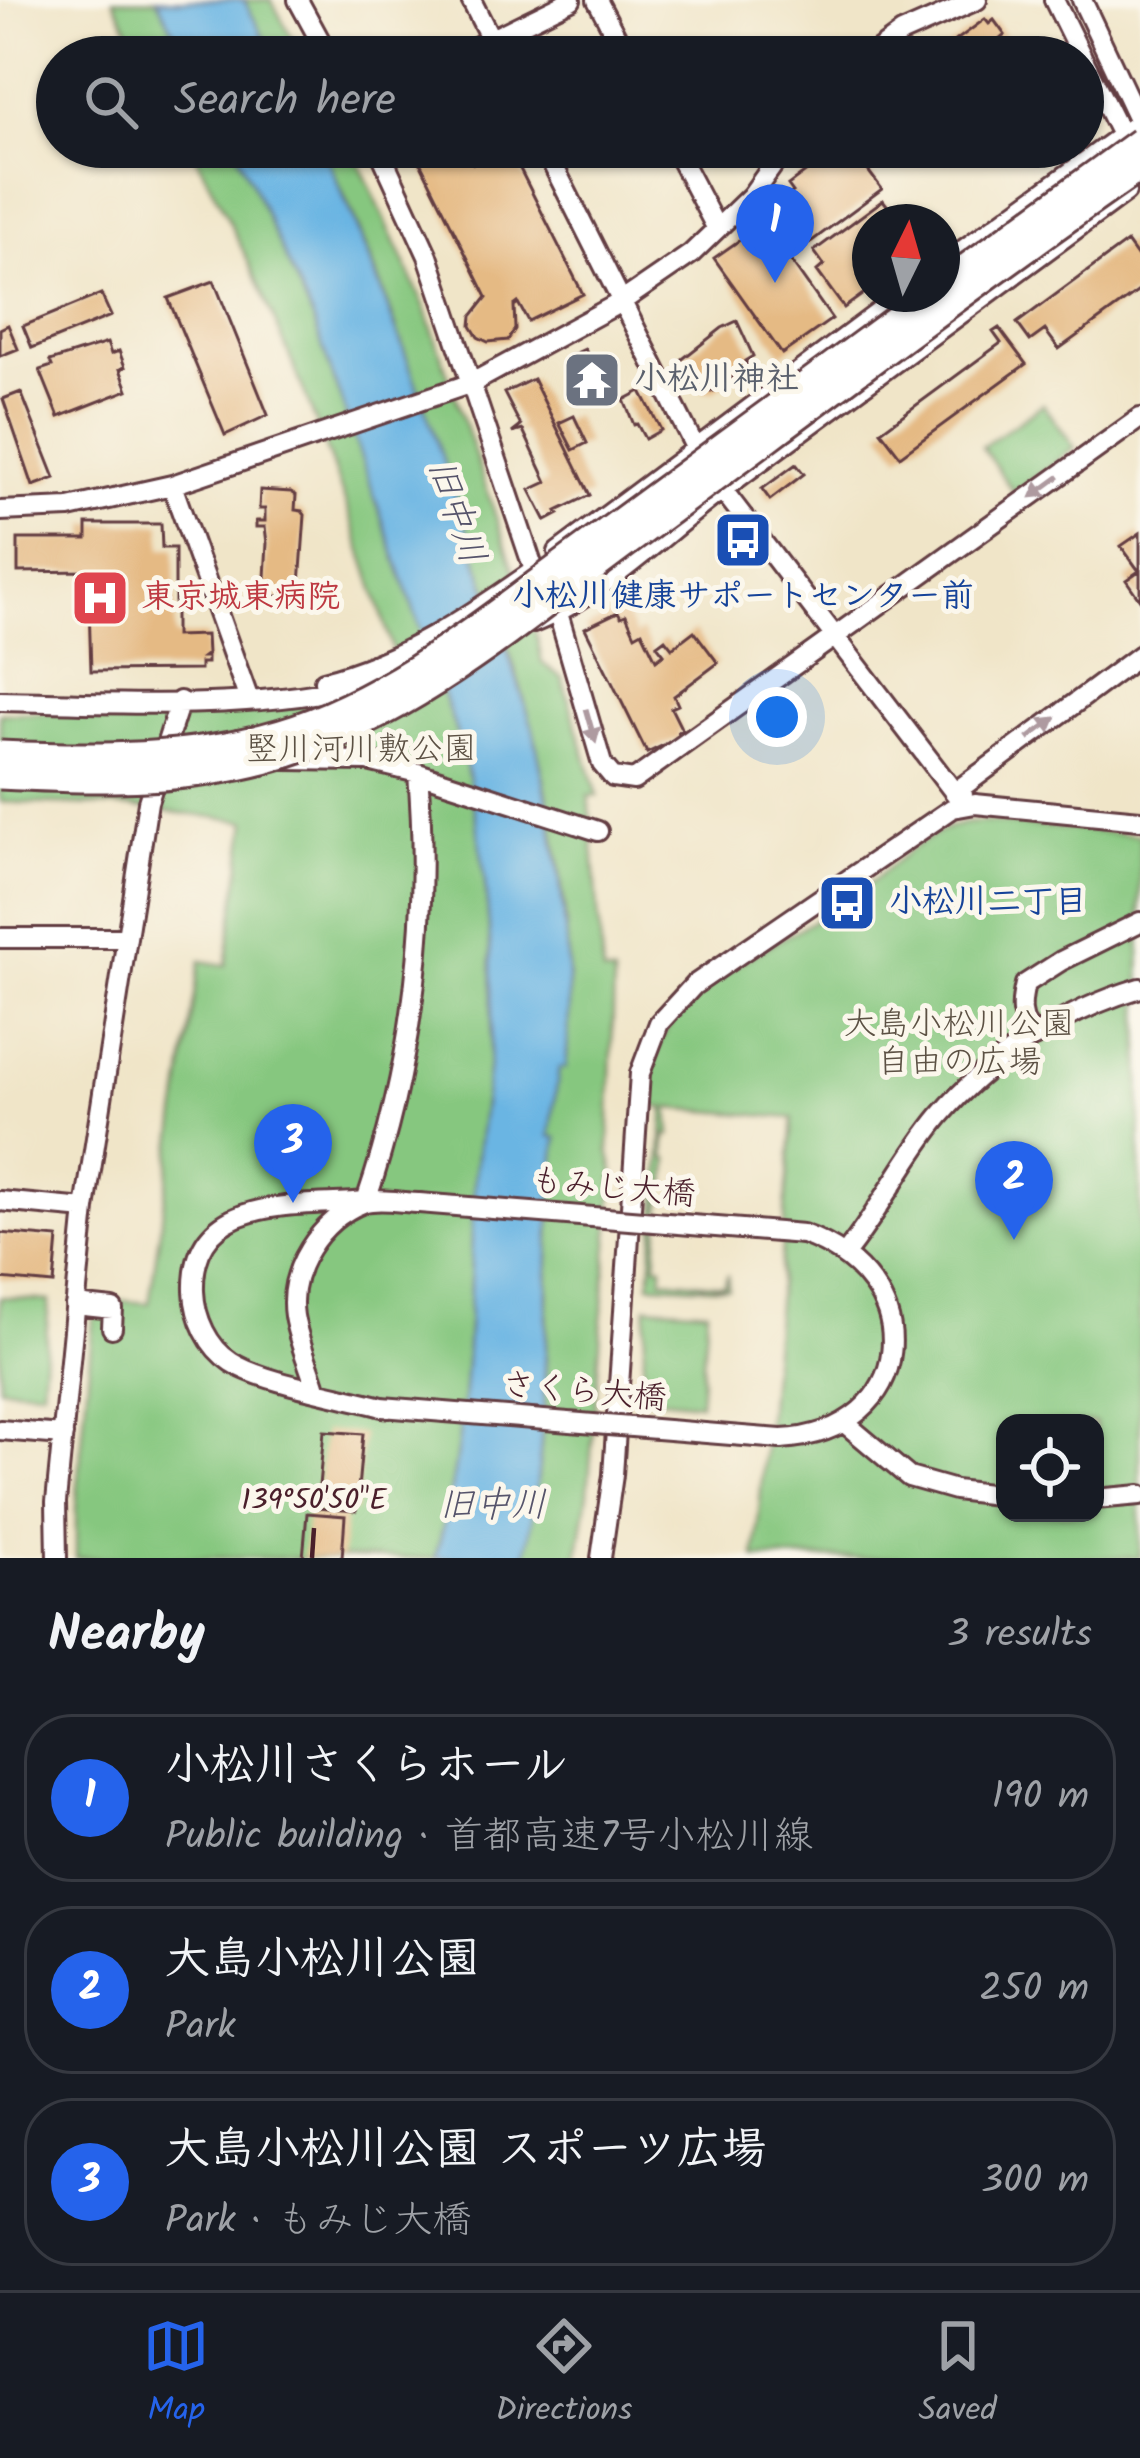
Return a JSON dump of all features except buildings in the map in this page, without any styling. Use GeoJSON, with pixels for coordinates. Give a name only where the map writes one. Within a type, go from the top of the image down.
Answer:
{"type":"FeatureCollection","features":[{"type":"Feature","properties":{"kind":"highway"},"geometry":{"type":"LineString","coordinates":[[1104,158],[1130,138]]}},
{"type":"Feature","properties":{"kind":"highway"},"geometry":{"type":"LineString","coordinates":[[960,272],[1092,168]]}},
{"type":"Feature","properties":{"kind":"highway"},"geometry":{"type":"LineString","coordinates":[[0,775],[113,778],[211,771],[289,753],[364,722],[484,647],[1140,169]]}},
{"type":"Feature","properties":{"kind":"highway"},"geometry":{"type":"LineString","coordinates":[[0,755],[112,757],[208,749],[284,732],[352,705],[470,633],[907,312]]}},
{"type":"Feature","properties":{"kind":"street"},"geometry":{"type":"LineString","coordinates":[[298,0],[318,36]]}},
{"type":"Feature","properties":{"kind":"street"},"geometry":{"type":"LineString","coordinates":[[471,0],[489,36]]}},
{"type":"Feature","properties":{"kind":"street"},"geometry":{"type":"LineString","coordinates":[[494,36],[571,0]]}},
{"type":"Feature","properties":{"kind":"street"},"geometry":{"type":"LineString","coordinates":[[597,0],[616,36]]}},
{"type":"Feature","properties":{"kind":"street"},"geometry":{"type":"LineString","coordinates":[[898,36],[977,0]]}},
{"type":"Feature","properties":{"kind":"street"},"geometry":{"type":"LineString","coordinates":[[1054,0],[1072,36]]}},
{"type":"Feature","properties":{"kind":"street"},"geometry":{"type":"LineString","coordinates":[[1082,0],[1099,36]]}},
{"type":"Feature","properties":{"kind":"street"},"geometry":{"type":"LineString","coordinates":[[1104,46],[1140,122],[1130,138],[1104,156]]}},
{"type":"Feature","properties":{"kind":"street"},"geometry":{"type":"LineString","coordinates":[[1104,94],[1130,138],[1140,169]]}},
{"type":"Feature","properties":{"kind":"street"},"geometry":{"type":"LineString","coordinates":[[388,168],[428,256],[534,570]]}},
{"type":"Feature","properties":{"kind":"street"},"geometry":{"type":"LineString","coordinates":[[554,168],[695,447],[722,489],[964,805]]}},
{"type":"Feature","properties":{"kind":"street"},"geometry":{"type":"LineString","coordinates":[[685,168],[716,229]]}},
{"type":"Feature","properties":{"kind":"street"},"geometry":{"type":"LineString","coordinates":[[0,512],[69,508],[172,485],[472,383],[621,302],[691,254],[751,196],[771,168]]}},
{"type":"Feature","properties":{"kind":"street"},"geometry":{"type":"LineString","coordinates":[[960,254],[1086,168]]}},
{"type":"Feature","properties":{"kind":"street"},"geometry":{"type":"LineString","coordinates":[[0,701],[306,696],[558,614],[1140,183]]}},
{"type":"Feature","properties":{"kind":"street"},"geometry":{"type":"LineString","coordinates":[[377,672],[449,630],[534,570],[879,312]]}},
{"type":"Feature","properties":{"kind":"street"},"geometry":{"type":"LineString","coordinates":[[558,614],[602,764],[613,777],[623,780],[646,775],[1140,418]]}},
{"type":"Feature","properties":{"kind":"street"},"geometry":{"type":"LineString","coordinates":[[172,485],[249,700]]}},
{"type":"Feature","properties":{"kind":"street"},"geometry":{"type":"LineString","coordinates":[[964,805],[962,787],[1140,655]]}},
{"type":"Feature","properties":{"kind":"street"},"geometry":{"type":"LineString","coordinates":[[57,1558],[56,1502],[85,1209],[148,802],[180,701]]}},
{"type":"Feature","properties":{"kind":"street"},"geometry":{"type":"LineString","coordinates":[[184,762],[368,761],[598,832]]}},
{"type":"Feature","properties":{"kind":"street"},"geometry":{"type":"LineString","coordinates":[[316,1388],[294,1317],[293,1292],[299,1265],[332,1224],[365,1202],[405,1054],[424,854],[418,773]]}},
{"type":"Feature","properties":{"kind":"street"},"geometry":{"type":"LineString","coordinates":[[600,1558],[606,1534],[640,1073],[659,1023],[705,978],[945,812],[964,805],[1140,820]]}},
{"type":"Feature","properties":{"kind":"street"},"geometry":{"type":"LineString","coordinates":[[1034,1037],[1024,1024],[1020,1004],[1025,984],[1140,922]]}},
{"type":"Feature","properties":{"kind":"street"},"geometry":{"type":"LineString","coordinates":[[0,938],[125,938]]}},
{"type":"Feature","properties":{"kind":"street"},"geometry":{"type":"LineString","coordinates":[[996,1495],[909,1477],[846,1424],[880,1384],[895,1338],[885,1301],[869,1276],[845,1254],[940,1115],[993,1067],[1034,1037],[1102,999],[1140,988]]}},
{"type":"Feature","properties":{"kind":"street"},"geometry":{"type":"LineString","coordinates":[[0,1201],[85,1209]]}},
{"type":"Feature","properties":{"kind":"street","name":"もみじ大橋"},"geometry":{"type":"LineString","coordinates":[[316,1388],[251,1373],[219,1352],[196,1314],[195,1263],[226,1222],[244,1211],[275,1205],[419,1203],[803,1234],[845,1254]]}},
{"type":"Feature","properties":{"kind":"street"},"geometry":{"type":"LineString","coordinates":[[75,1305],[113,1309],[112,1328]]}},
{"type":"Feature","properties":{"kind":"street","name":"さくら大橋"},"geometry":{"type":"LineString","coordinates":[[316,1388],[382,1407],[781,1439],[810,1438],[846,1424]]}},
{"type":"Feature","properties":{"kind":"street"},"geometry":{"type":"LineString","coordinates":[[0,1430],[63,1435]]}},
{"type":"Feature","properties":{"kind":"street"},"geometry":{"type":"LineString","coordinates":[[1104,1498],[1140,1495]]}},
{"type":"Feature","properties":{"kind":"green space"},"geometry":{"type":"Polygon","coordinates":[[[113,0],[157,0],[176,36],[132,36],[113,0]]]}},
{"type":"Feature","properties":{"kind":"green space"},"geometry":{"type":"Polygon","coordinates":[[[244,0],[271,0],[291,36],[263,36],[244,0]]]}},
{"type":"Feature","properties":{"kind":"green space","name":"竪川河川敷公園"},"geometry":{"type":"Polygon","coordinates":[[[202,168],[245,168],[313,319],[461,746],[476,819],[487,903],[491,1026],[474,1188],[461,1420],[435,1558],[76,1558],[76,1507],[95,1299],[149,1303],[200,961],[226,965],[247,821],[128,807],[0,802],[0,713],[244,713],[306,703],[400,675],[358,539],[309,405],[202,168]]]}},
{"type":"Feature","properties":{"kind":"green space"},"geometry":{"type":"Polygon","coordinates":[[[331,168],[362,168],[425,308],[542,663],[562,678],[598,796],[589,796],[603,974],[614,975],[609,1151],[614,1171],[588,1493],[578,1558],[525,1558],[544,1401],[556,1138],[549,1137],[559,1067],[566,1067],[569,1026],[567,941],[551,814],[505,637],[406,353],[331,168]]]}},
{"type":"Feature","properties":{"kind":"green space"},"geometry":{"type":"Polygon","coordinates":[[[1043,404],[1075,448],[1014,493],[982,447],[1043,404]]]}},
{"type":"Feature","properties":{"kind":"green space","name":"大島小松川公園 自由の広場"},"geometry":{"type":"Polygon","coordinates":[[[984,822],[1140,835],[1140,1558],[755,1558],[793,1118],[669,1108],[671,1135],[666,1135],[665,1158],[669,1159],[656,1265],[662,1266],[662,1279],[724,1285],[728,1274],[728,1288],[650,1284],[665,1108],[647,1106],[656,1056],[672,1021],[714,980],[836,908],[925,840],[959,825],[984,822]]]}},
{"type":"Feature","properties":{"kind":"green space"},"geometry":{"type":"Polygon","coordinates":[[[0,1297],[49,1301],[42,1390],[0,1387],[0,1297]]]}},
{"type":"Feature","properties":{"kind":"green space"},"geometry":{"type":"Polygon","coordinates":[[[647,1306],[707,1310],[700,1403],[641,1397],[647,1306]]]}},
{"type":"Feature","properties":{"kind":"water"},"geometry":{"type":"Polygon","coordinates":[[[157,0],[244,0],[263,36],[176,36],[157,0]]]}},
{"type":"Feature","properties":{"kind":"water","name":"旧中川"},"geometry":{"type":"Polygon","coordinates":[[[245,168],[331,168],[411,371],[533,728],[562,897],[568,1025],[566,1068],[559,1068],[550,1136],[557,1138],[544,1401],[525,1558],[435,1558],[461,1420],[474,1188],[491,1026],[487,902],[461,746],[313,319],[245,168]]]}},
{"type":"Feature","properties":{"kind":"place","name":"小松川さくらホール"},"geometry":{"type":"Point","coordinates":[775,283]}},
{"type":"Feature","properties":{"kind":"place","name":"小松川神社"},"geometry":{"type":"Point","coordinates":[592,380]}},
{"type":"Feature","properties":{"kind":"place","name":"小松川健康サポートセンター前"},"geometry":{"type":"Point","coordinates":[743,540]}},
{"type":"Feature","properties":{"kind":"place","name":"東京城東病院"},"geometry":{"type":"Point","coordinates":[100,598]}},
{"type":"Feature","properties":{"kind":"place","name":"小松川二丁目"},"geometry":{"type":"Point","coordinates":[847,903]}},
{"type":"Feature","properties":{"kind":"place","name":"大島小松川公園 スポーツ広場"},"geometry":{"type":"Point","coordinates":[293,1203]}},
{"type":"Feature","properties":{"kind":"place","name":"大島小松川公園"},"geometry":{"type":"Point","coordinates":[1014,1240]}}]}
